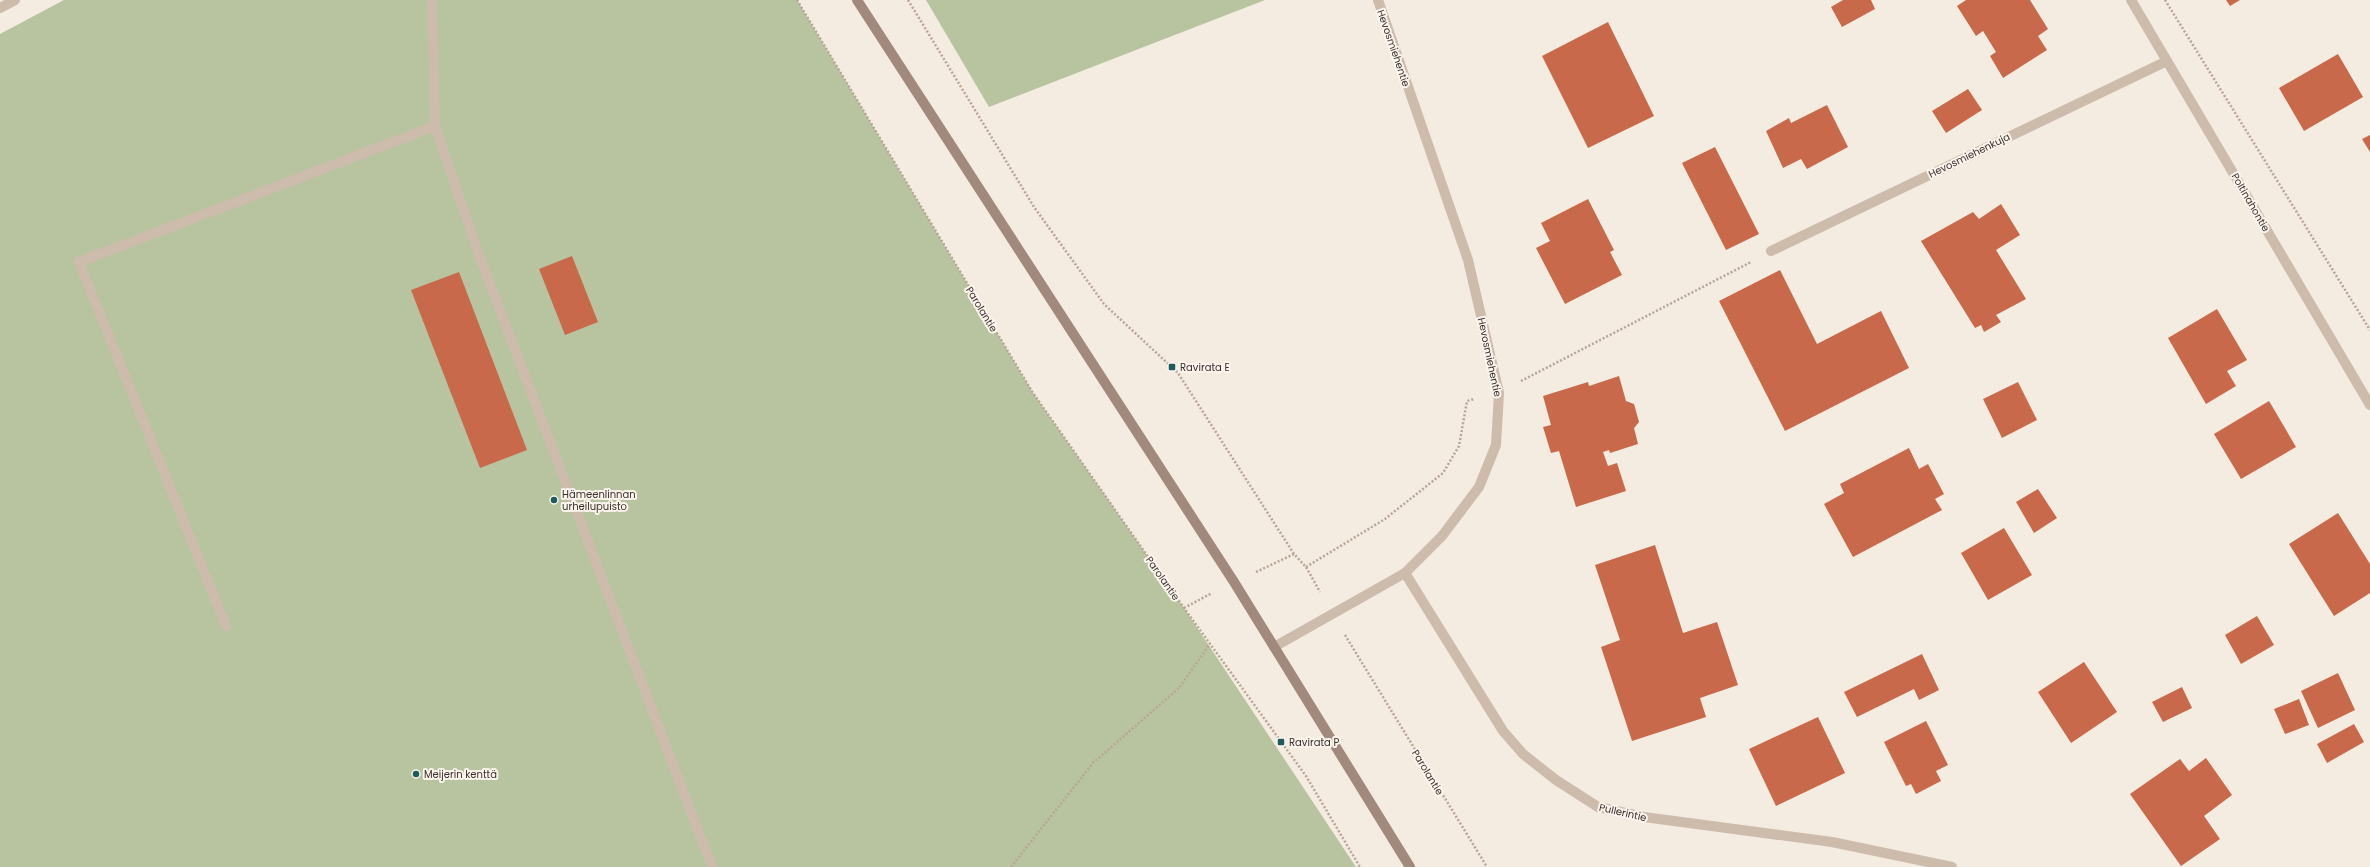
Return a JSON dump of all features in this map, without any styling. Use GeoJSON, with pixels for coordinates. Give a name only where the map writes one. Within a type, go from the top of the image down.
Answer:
{"type":"FeatureCollection","features":[{"type":"Feature","properties":{"kind":"main road"},"geometry":{"type":"LineString","coordinates":[[857,0],[1234,582],[1410,867]]}},
{"type":"Feature","properties":{"kind":"street"},"geometry":{"type":"LineString","coordinates":[[0,8],[15,0]]}},
{"type":"Feature","properties":{"kind":"street"},"geometry":{"type":"LineString","coordinates":[[432,0],[435,126],[480,255],[712,867]]}},
{"type":"Feature","properties":{"kind":"street","name":"Hevosmiehentie"},"geometry":{"type":"LineString","coordinates":[[1274,647],[1404,573],[1442,536],[1479,487],[1496,445],[1499,393],[1468,260],[1378,0]]}},
{"type":"Feature","properties":{"kind":"street","name":"Poltinahontie"},"geometry":{"type":"LineString","coordinates":[[2131,0],[2370,405]]}},
{"type":"Feature","properties":{"kind":"street","name":"Hevosmiehenkuja"},"geometry":{"type":"LineString","coordinates":[[1771,251],[2167,61]]}},
{"type":"Feature","properties":{"kind":"street"},"geometry":{"type":"LineString","coordinates":[[226,626],[79,262],[435,126]]}},
{"type":"Feature","properties":{"kind":"street","name":"Pullerintie"},"geometry":{"type":"LineString","coordinates":[[1404,573],[1503,731],[1523,754],[1598,807],[1644,817],[1832,842],[1952,867]]}},
{"type":"Feature","properties":{"kind":"path","name":"Parolantie"},"geometry":{"type":"LineString","coordinates":[[797,0],[1033,393],[1184,608],[1306,776],[1360,867]]}},
{"type":"Feature","properties":{"kind":"path","name":"Parolantie"},"geometry":{"type":"LineString","coordinates":[[908,0],[1034,207],[1104,304],[1178,373],[1294,554],[1306,567],[1332,614],[1487,867]]}},
{"type":"Feature","properties":{"kind":"path"},"geometry":{"type":"LineString","coordinates":[[2165,0],[2370,330]]}},
{"type":"Feature","properties":{"kind":"path"},"geometry":{"type":"LineString","coordinates":[[1306,567],[1385,519],[1443,473],[1459,446],[1467,401],[1499,393],[1771,251]]}},
{"type":"Feature","properties":{"kind":"path","name":"Parolantie"},"geometry":{"type":"LineString","coordinates":[[1184,608],[1234,582],[1294,554]]}},
{"type":"Feature","properties":{"kind":"path"},"geometry":{"type":"LineString","coordinates":[[1011,867],[1093,763],[1179,688],[1210,644]]}},
{"type":"Feature","properties":{"kind":"green space","name":"Hämeenlinnan urheilupuisto"},"geometry":{"type":"Polygon","coordinates":[[[64,0],[797,0],[1033,393],[1184,608],[1356,867],[0,867],[0,34],[64,0]]]}},
{"type":"Feature","properties":{"kind":"green space"},"geometry":{"type":"Polygon","coordinates":[[[926,0],[1265,0],[989,107],[926,0]]]}},
{"type":"Feature","properties":{"kind":"building"},"geometry":{"type":"Polygon","coordinates":[[[1843,0],[1871,0],[1875,9],[1842,27],[1831,7],[1843,0]]]}},
{"type":"Feature","properties":{"kind":"building"},"geometry":{"type":"Polygon","coordinates":[[[1966,0],[2030,0],[2048,29],[2038,36],[2047,50],[2003,78],[1990,56],[1996,52],[1983,31],[1976,36],[1957,6],[1966,0]]]}},
{"type":"Feature","properties":{"kind":"building"},"geometry":{"type":"Polygon","coordinates":[[[2226,0],[2240,0],[2230,6],[2226,0]]]}},
{"type":"Feature","properties":{"kind":"building"},"geometry":{"type":"Polygon","coordinates":[[[1608,22],[1654,116],[1588,148],[1542,56],[1608,22]]]}},
{"type":"Feature","properties":{"kind":"building"},"geometry":{"type":"Polygon","coordinates":[[[2338,54],[2363,97],[2304,131],[2279,88],[2338,54]]]}},
{"type":"Feature","properties":{"kind":"building"},"geometry":{"type":"Polygon","coordinates":[[[1968,89],[1982,110],[1946,133],[1932,111],[1968,89]]]}},
{"type":"Feature","properties":{"kind":"building"},"geometry":{"type":"Polygon","coordinates":[[[1827,105],[1848,147],[1807,169],[1801,159],[1783,168],[1766,131],[1789,118],[1791,123],[1827,105]]]}},
{"type":"Feature","properties":{"kind":"building"},"geometry":{"type":"Polygon","coordinates":[[[2370,135],[2370,152],[2362,139],[2370,135]]]}},
{"type":"Feature","properties":{"kind":"building"},"geometry":{"type":"Polygon","coordinates":[[[1715,147],[1759,234],[1726,250],[1682,163],[1715,147]]]}},
{"type":"Feature","properties":{"kind":"building"},"geometry":{"type":"Polygon","coordinates":[[[1588,199],[1614,250],[1610,252],[1622,275],[1565,304],[1536,248],[1550,241],[1541,223],[1588,199]]]}},
{"type":"Feature","properties":{"kind":"building"},"geometry":{"type":"Polygon","coordinates":[[[2001,204],[2020,235],[1996,250],[2026,299],[1996,315],[2001,322],[1984,332],[1981,325],[1975,328],[1921,241],[1973,212],[1979,219],[2001,204]]]}},
{"type":"Feature","properties":{"kind":"building"},"geometry":{"type":"Polygon","coordinates":[[[572,256],[598,322],[565,335],[539,269],[572,256]]]}},
{"type":"Feature","properties":{"kind":"building"},"geometry":{"type":"Polygon","coordinates":[[[1780,270],[1817,344],[1881,311],[1909,368],[1785,431],[1719,301],[1780,270]]]}},
{"type":"Feature","properties":{"kind":"building"},"geometry":{"type":"Polygon","coordinates":[[[459,272],[527,450],[480,468],[411,290],[459,272]]]}},
{"type":"Feature","properties":{"kind":"building"},"geometry":{"type":"Polygon","coordinates":[[[2217,309],[2247,360],[2227,371],[2236,386],[2206,404],[2168,338],[2217,309]]]}},
{"type":"Feature","properties":{"kind":"building"},"geometry":{"type":"Polygon","coordinates":[[[1619,376],[1626,401],[1634,404],[1639,422],[1634,428],[1638,444],[1610,453],[1609,450],[1603,452],[1608,466],[1617,463],[1626,491],[1576,507],[1559,451],[1551,453],[1543,427],[1551,425],[1543,396],[1588,382],[1589,386],[1619,376]]]}},
{"type":"Feature","properties":{"kind":"building"},"geometry":{"type":"Polygon","coordinates":[[[2018,382],[2037,420],[2002,438],[1983,399],[2018,382]]]}},
{"type":"Feature","properties":{"kind":"building"},"geometry":{"type":"Polygon","coordinates":[[[2269,401],[2296,447],[2241,479],[2214,434],[2269,401]]]}},
{"type":"Feature","properties":{"kind":"building"},"geometry":{"type":"Polygon","coordinates":[[[1909,448],[1919,469],[1928,464],[1944,494],[1935,499],[1942,510],[1853,557],[1824,504],[1844,493],[1840,484],[1909,448]]]}},
{"type":"Feature","properties":{"kind":"building"},"geometry":{"type":"Polygon","coordinates":[[[2038,489],[2057,518],[2034,533],[2016,502],[2038,489]]]}},
{"type":"Feature","properties":{"kind":"building"},"geometry":{"type":"Polygon","coordinates":[[[2338,513],[2370,564],[2370,593],[2334,616],[2289,544],[2338,513]]]}},
{"type":"Feature","properties":{"kind":"building"},"geometry":{"type":"Polygon","coordinates":[[[2004,528],[2032,575],[1988,600],[1961,553],[2004,528]]]}},
{"type":"Feature","properties":{"kind":"building"},"geometry":{"type":"Polygon","coordinates":[[[1655,545],[1683,633],[1717,622],[1738,685],[1700,698],[1706,717],[1632,741],[1601,647],[1620,640],[1595,565],[1655,545]]]}},
{"type":"Feature","properties":{"kind":"building"},"geometry":{"type":"Polygon","coordinates":[[[2257,616],[2274,645],[2241,664],[2225,635],[2257,616]]]}},
{"type":"Feature","properties":{"kind":"building"},"geometry":{"type":"Polygon","coordinates":[[[1922,654],[1939,690],[1919,700],[1914,689],[1857,717],[1844,692],[1922,654]]]}},
{"type":"Feature","properties":{"kind":"building"},"geometry":{"type":"Polygon","coordinates":[[[2084,662],[2117,712],[2071,743],[2038,692],[2084,662]]]}},
{"type":"Feature","properties":{"kind":"building"},"geometry":{"type":"Polygon","coordinates":[[[2338,673],[2355,710],[2318,728],[2301,691],[2338,673]]]}},
{"type":"Feature","properties":{"kind":"building"},"geometry":{"type":"Polygon","coordinates":[[[2182,687],[2192,708],[2163,722],[2152,702],[2182,687]]]}},
{"type":"Feature","properties":{"kind":"building"},"geometry":{"type":"Polygon","coordinates":[[[2299,699],[2309,725],[2285,734],[2274,709],[2299,699]]]}},
{"type":"Feature","properties":{"kind":"building"},"geometry":{"type":"Polygon","coordinates":[[[1818,717],[1845,773],[1776,806],[1749,749],[1818,717]]]}},
{"type":"Feature","properties":{"kind":"building"},"geometry":{"type":"Polygon","coordinates":[[[1926,721],[1948,765],[1936,771],[1941,781],[1916,794],[1911,784],[1906,786],[1884,742],[1926,721]]]}},
{"type":"Feature","properties":{"kind":"building"},"geometry":{"type":"Polygon","coordinates":[[[2354,724],[2364,742],[2327,763],[2317,744],[2354,724]]]}},
{"type":"Feature","properties":{"kind":"building"},"geometry":{"type":"Polygon","coordinates":[[[2206,758],[2232,795],[2204,816],[2220,839],[2181,866],[2130,794],[2180,759],[2189,771],[2206,758]]]}},
{"type":"Feature","properties":{"kind":"place","name":"Ravirata E"},"geometry":{"type":"Point","coordinates":[1172,367]}},
{"type":"Feature","properties":{"kind":"place","name":"Hämeenlinnan urheilupuisto"},"geometry":{"type":"Point","coordinates":[554,500]}},
{"type":"Feature","properties":{"kind":"place","name":"Ravirata P"},"geometry":{"type":"Point","coordinates":[1281,742]}},
{"type":"Feature","properties":{"kind":"place","name":"Meijerin kenttä"},"geometry":{"type":"Point","coordinates":[416,774]}}]}
